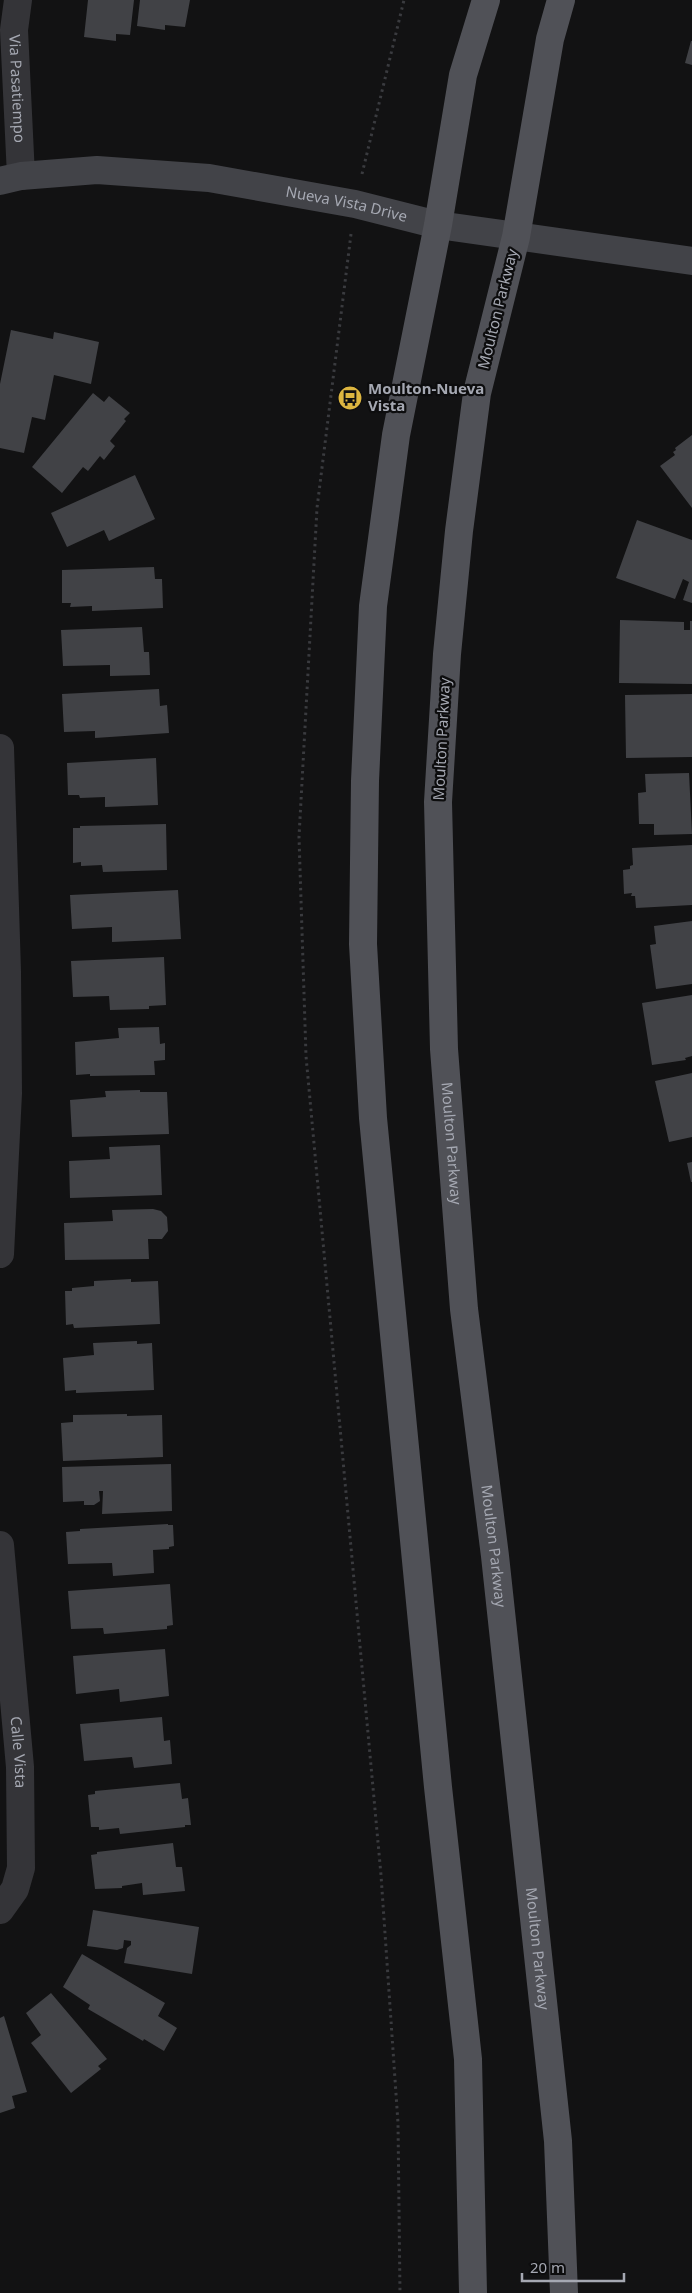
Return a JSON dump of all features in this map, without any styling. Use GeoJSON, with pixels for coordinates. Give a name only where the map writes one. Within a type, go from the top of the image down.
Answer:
{"type":"FeatureCollection","features":[{"type":"Feature","properties":{"kind":"main road"},"geometry":{"type":"LineString","coordinates":[[473,2293],[468,2059],[436,1767],[373,1118],[363,944],[366,781],[374,606],[396,435],[438,225],[463,76],[486,0]]}},
{"type":"Feature","properties":{"kind":"main road","name":"Moulton Parkway"},"geometry":{"type":"LineString","coordinates":[[561,0],[550,39],[516,237],[477,393],[455,568],[447,654],[438,802],[443,1019],[464,1309],[495,1556],[558,2141],[564,2293]]}},
{"type":"Feature","properties":{"kind":"street","name":"Via Pasatiempo"},"geometry":{"type":"LineString","coordinates":[[10,179],[14,30],[18,0]]}},
{"type":"Feature","properties":{"kind":"street","name":"Nueva Vista Drive"},"geometry":{"type":"LineString","coordinates":[[10,179],[97,170],[209,178],[354,204],[438,225],[692,262]]}},
{"type":"Feature","properties":{"kind":"street"},"geometry":{"type":"LineString","coordinates":[[0,748],[7,972],[8,1092],[1,1186],[0,1254]]}},
{"type":"Feature","properties":{"kind":"street","name":"Calle Vista"},"geometry":{"type":"LineString","coordinates":[[0,1545],[3,1608],[20,1768],[21,1868],[15,1889],[0,1910]]}},
{"type":"Feature","properties":{"kind":"building"},"geometry":{"type":"Polygon","coordinates":[[[88,0],[134,0],[130,35],[116,34],[116,41],[84,37],[88,0]]]}},
{"type":"Feature","properties":{"kind":"building"},"geometry":{"type":"Polygon","coordinates":[[[140,0],[190,0],[185,27],[165,25],[165,30],[137,26],[140,0]]]}},
{"type":"Feature","properties":{"kind":"building"},"geometry":{"type":"Polygon","coordinates":[[[692,41],[692,65],[685,63],[692,41]]]}},
{"type":"Feature","properties":{"kind":"building"},"geometry":{"type":"Polygon","coordinates":[[[11,330],[53,339],[54,332],[99,342],[91,384],[54,375],[45,420],[32,417],[24,453],[0,448],[0,384],[11,330]]]}},
{"type":"Feature","properties":{"kind":"building"},"geometry":{"type":"Polygon","coordinates":[[[93,393],[104,402],[109,396],[130,413],[110,441],[115,446],[104,460],[100,456],[88,471],[83,467],[62,493],[32,467],[93,393]]]}},
{"type":"Feature","properties":{"kind":"building"},"geometry":{"type":"Polygon","coordinates":[[[692,435],[692,508],[660,466],[675,455],[673,452],[676,450],[675,448],[692,435]]]}},
{"type":"Feature","properties":{"kind":"building"},"geometry":{"type":"Polygon","coordinates":[[[135,475],[155,519],[109,541],[104,530],[67,547],[51,513],[135,475]]]}},
{"type":"Feature","properties":{"kind":"building"},"geometry":{"type":"Polygon","coordinates":[[[637,520],[692,540],[692,603],[683,600],[689,582],[683,579],[675,599],[616,578],[637,520]]]}},
{"type":"Feature","properties":{"kind":"building"},"geometry":{"type":"Polygon","coordinates":[[[154,567],[155,579],[162,579],[163,608],[92,611],[92,606],[70,607],[71,603],[62,603],[62,570],[154,567]]]}},
{"type":"Feature","properties":{"kind":"building"},"geometry":{"type":"Polygon","coordinates":[[[620,620],[684,622],[684,630],[690,630],[690,621],[692,621],[692,684],[619,683],[620,620]]]}},
{"type":"Feature","properties":{"kind":"building"},"geometry":{"type":"Polygon","coordinates":[[[142,627],[144,652],[149,652],[150,675],[110,676],[110,665],[63,666],[61,630],[142,627]]]}},
{"type":"Feature","properties":{"kind":"building"},"geometry":{"type":"Polygon","coordinates":[[[159,689],[160,706],[167,705],[169,733],[95,738],[95,731],[64,732],[62,694],[159,689]]]}},
{"type":"Feature","properties":{"kind":"building"},"geometry":{"type":"Polygon","coordinates":[[[692,694],[692,757],[626,758],[625,695],[692,694]]]}},
{"type":"Feature","properties":{"kind":"building"},"geometry":{"type":"Polygon","coordinates":[[[156,758],[158,805],[105,807],[105,797],[80,798],[79,795],[68,795],[67,763],[156,758]]]}},
{"type":"Feature","properties":{"kind":"building"},"geometry":{"type":"Polygon","coordinates":[[[689,773],[692,834],[654,835],[654,824],[639,824],[638,793],[646,792],[645,774],[689,773]]]}},
{"type":"Feature","properties":{"kind":"building"},"geometry":{"type":"Polygon","coordinates":[[[166,824],[167,870],[103,872],[102,865],[81,866],[81,862],[73,863],[73,828],[80,828],[80,826],[166,824]]]}},
{"type":"Feature","properties":{"kind":"building"},"geometry":{"type":"Polygon","coordinates":[[[692,845],[692,905],[636,908],[635,896],[631,896],[632,893],[624,894],[623,870],[630,869],[630,866],[633,865],[632,848],[692,845]]]}},
{"type":"Feature","properties":{"kind":"building"},"geometry":{"type":"Polygon","coordinates":[[[178,890],[181,939],[112,942],[112,927],[72,929],[70,895],[178,890]]]}},
{"type":"Feature","properties":{"kind":"building"},"geometry":{"type":"Polygon","coordinates":[[[692,921],[692,984],[656,989],[650,945],[656,944],[654,926],[692,921]]]}},
{"type":"Feature","properties":{"kind":"building"},"geometry":{"type":"Polygon","coordinates":[[[164,957],[166,1005],[149,1006],[149,1009],[110,1010],[109,996],[73,997],[71,961],[164,957]]]}},
{"type":"Feature","properties":{"kind":"building"},"geometry":{"type":"Polygon","coordinates":[[[692,995],[692,1056],[685,1058],[686,1060],[652,1065],[642,1003],[692,995]]]}},
{"type":"Feature","properties":{"kind":"building"},"geometry":{"type":"Polygon","coordinates":[[[159,1027],[160,1044],[165,1043],[165,1060],[154,1061],[155,1075],[76,1075],[75,1042],[119,1038],[118,1028],[159,1027]]]}},
{"type":"Feature","properties":{"kind":"building"},"geometry":{"type":"Polygon","coordinates":[[[692,1073],[692,1137],[669,1142],[655,1081],[692,1073]]]}},
{"type":"Feature","properties":{"kind":"building"},"geometry":{"type":"Polygon","coordinates":[[[140,1090],[140,1092],[167,1092],[169,1134],[72,1137],[70,1100],[106,1097],[105,1091],[140,1090]]]}},
{"type":"Feature","properties":{"kind":"building"},"geometry":{"type":"Polygon","coordinates":[[[160,1145],[162,1195],[70,1198],[69,1161],[110,1159],[109,1147],[160,1145]]]}},
{"type":"Feature","properties":{"kind":"building"},"geometry":{"type":"Polygon","coordinates":[[[692,1162],[692,1182],[691,1182],[687,1163],[692,1162]]]}},
{"type":"Feature","properties":{"kind":"building"},"geometry":{"type":"Polygon","coordinates":[[[153,1209],[161,1211],[167,1217],[168,1231],[162,1239],[148,1239],[149,1259],[65,1260],[64,1223],[113,1221],[112,1210],[153,1209]]]}},
{"type":"Feature","properties":{"kind":"building"},"geometry":{"type":"Polygon","coordinates":[[[131,1279],[131,1282],[158,1281],[160,1324],[74,1328],[73,1324],[66,1325],[65,1291],[72,1291],[72,1288],[94,1286],[94,1281],[131,1279]]]}},
{"type":"Feature","properties":{"kind":"building"},"geometry":{"type":"Polygon","coordinates":[[[137,1341],[137,1344],[152,1343],[154,1390],[76,1393],[76,1390],[65,1391],[63,1358],[94,1355],[93,1343],[137,1341]]]}},
{"type":"Feature","properties":{"kind":"building"},"geometry":{"type":"Polygon","coordinates":[[[127,1414],[127,1416],[162,1415],[163,1457],[63,1461],[61,1423],[73,1422],[73,1415],[127,1414]]]}},
{"type":"Feature","properties":{"kind":"building"},"geometry":{"type":"Polygon","coordinates":[[[171,1464],[172,1511],[102,1514],[103,1491],[99,1491],[100,1501],[94,1505],[84,1505],[84,1501],[63,1502],[62,1467],[171,1464]]]}},
{"type":"Feature","properties":{"kind":"building"},"geometry":{"type":"Polygon","coordinates":[[[173,1525],[174,1546],[169,1547],[169,1549],[153,1550],[154,1573],[113,1576],[112,1563],[68,1564],[66,1532],[80,1531],[80,1529],[173,1525]]]}},
{"type":"Feature","properties":{"kind":"building"},"geometry":{"type":"Polygon","coordinates":[[[170,1584],[173,1625],[167,1626],[167,1629],[104,1634],[103,1628],[71,1629],[68,1591],[170,1584]]]}},
{"type":"Feature","properties":{"kind":"building"},"geometry":{"type":"Polygon","coordinates":[[[165,1649],[169,1696],[120,1702],[119,1689],[76,1694],[73,1656],[165,1649]]]}},
{"type":"Feature","properties":{"kind":"building"},"geometry":{"type":"Polygon","coordinates":[[[162,1717],[164,1741],[170,1740],[172,1764],[134,1768],[132,1757],[84,1761],[80,1724],[162,1717]]]}},
{"type":"Feature","properties":{"kind":"building"},"geometry":{"type":"Polygon","coordinates":[[[180,1783],[182,1799],[188,1798],[191,1825],[120,1834],[119,1828],[99,1830],[99,1827],[91,1827],[88,1795],[95,1794],[95,1791],[180,1783]]]}},
{"type":"Feature","properties":{"kind":"building"},"geometry":{"type":"Polygon","coordinates":[[[173,1843],[176,1867],[182,1867],[185,1891],[143,1895],[142,1883],[122,1886],[122,1888],[95,1889],[91,1855],[97,1854],[97,1852],[173,1843]]]}},
{"type":"Feature","properties":{"kind":"building"},"geometry":{"type":"Polygon","coordinates":[[[93,1910],[199,1927],[192,1974],[124,1963],[127,1948],[131,1945],[131,1941],[124,1940],[123,1948],[117,1950],[87,1946],[93,1910]]]}},
{"type":"Feature","properties":{"kind":"building"},"geometry":{"type":"Polygon","coordinates":[[[82,1954],[165,2003],[158,2016],[177,2028],[164,2051],[88,2009],[90,2005],[63,1987],[82,1954]]]}},
{"type":"Feature","properties":{"kind":"building"},"geometry":{"type":"Polygon","coordinates":[[[51,1993],[107,2059],[98,2066],[101,2069],[71,2093],[31,2043],[41,2035],[26,2013],[51,1993]]]}},
{"type":"Feature","properties":{"kind":"building"},"geometry":{"type":"Polygon","coordinates":[[[4,2016],[27,2092],[12,2096],[15,2108],[0,2113],[0,2018],[4,2016]]]}},
{"type":"Feature","properties":{"kind":"place","name":"Moulton-Nueva Vista"},"geometry":{"type":"Point","coordinates":[350,398]}}]}
